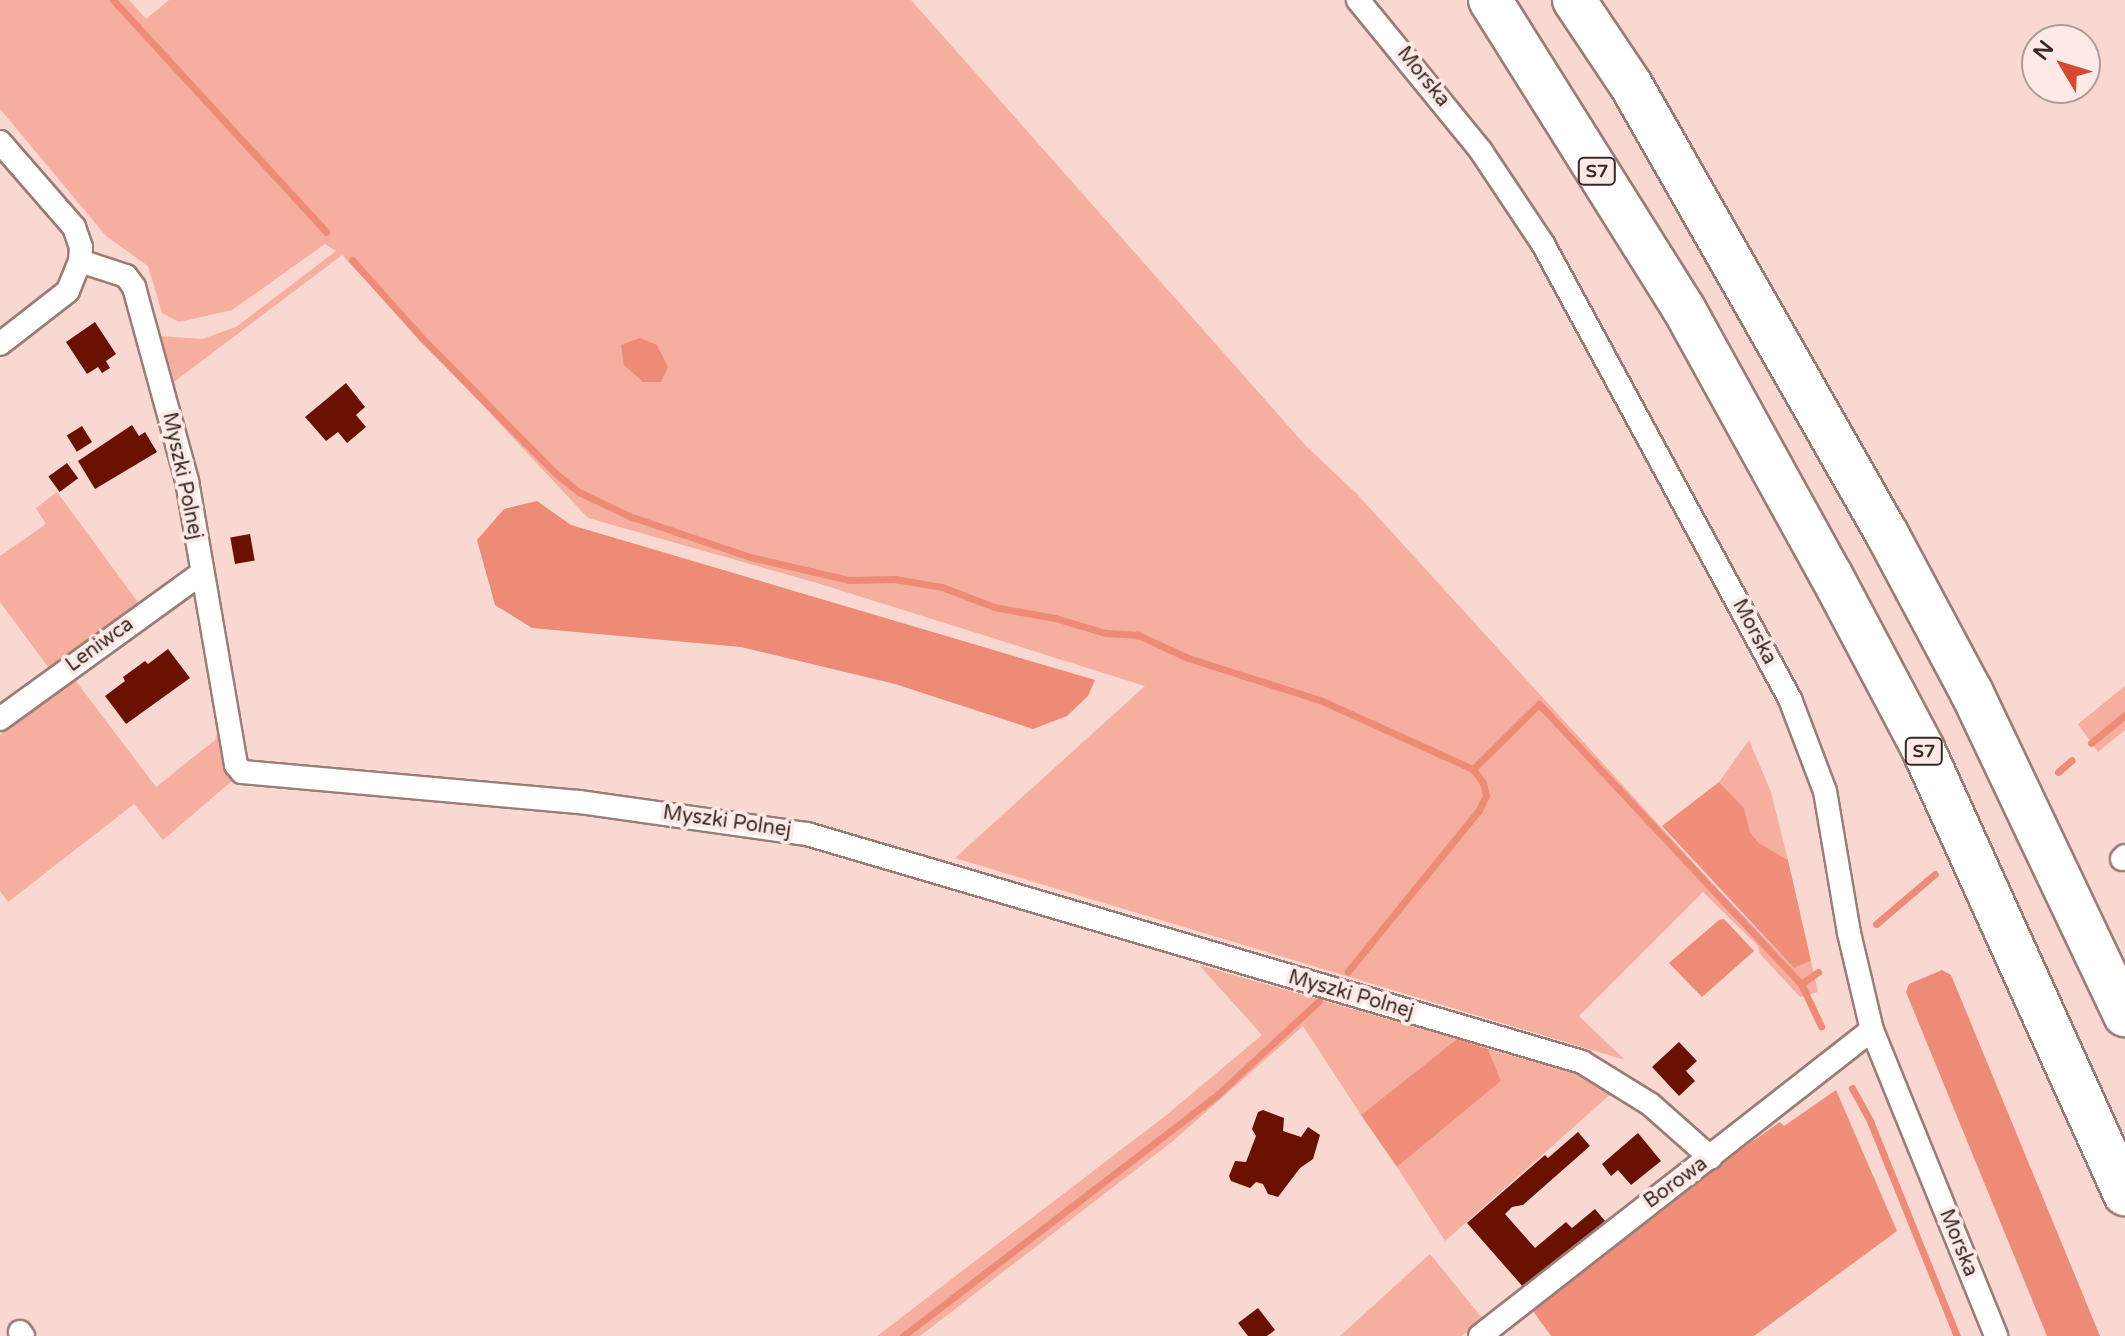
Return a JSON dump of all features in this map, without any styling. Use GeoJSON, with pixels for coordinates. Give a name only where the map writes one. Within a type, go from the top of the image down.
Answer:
{"type":"FeatureCollection","features":[{"type":"Feature","properties":{"kind":"highway","name":"S7"},"geometry":{"type":"LineString","coordinates":[[1490,0],[1684,309],[1838,588],[1923,749],[2125,1194]]}},
{"type":"Feature","properties":{"kind":"highway"},"geometry":{"type":"LineString","coordinates":[[1574,0],[1631,85],[1887,534],[1971,691],[2125,1015]]}},
{"type":"Feature","properties":{"kind":"street","name":"Morska"},"geometry":{"type":"LineString","coordinates":[[1358,0],[1481,151],[1543,244],[1790,699],[1825,791],[1852,949],[1872,1030],[1996,1336]]}},
{"type":"Feature","properties":{"kind":"street"},"geometry":{"type":"LineString","coordinates":[[0,142],[74,227],[81,247],[80,261],[68,291],[0,344]]}},
{"type":"Feature","properties":{"kind":"street","name":"Myszki Polnej"},"geometry":{"type":"LineString","coordinates":[[80,261],[126,276],[134,287],[178,445],[236,765],[248,775],[579,802],[807,834],[1582,1062],[1650,1104],[1711,1158]]}},
{"type":"Feature","properties":{"kind":"street","name":"Leniwca"},"geometry":{"type":"LineString","coordinates":[[0,719],[202,573]]}},
{"type":"Feature","properties":{"kind":"street","name":"Borowa"},"geometry":{"type":"LineString","coordinates":[[1480,1336],[1872,1030]]}},
{"type":"Feature","properties":{"kind":"shaded area"},"geometry":{"type":"Polygon","coordinates":[[[0,0],[129,0],[146,19],[169,0],[911,0],[1306,446],[1357,494],[1712,883],[1794,968],[1811,961],[1818,992],[1800,997],[1760,954],[1758,946],[1703,892],[1579,1016],[1625,1060],[955,858],[1145,686],[817,583],[588,518],[342,255],[174,382],[160,336],[202,339],[236,327],[336,251],[325,244],[232,310],[179,322],[162,313],[148,266],[106,236],[0,109],[0,0]]]}},
{"type":"Feature","properties":{"kind":"shaded area"},"geometry":{"type":"Polygon","coordinates":[[[640,338],[657,345],[668,367],[661,382],[643,382],[624,365],[621,345],[640,338]]]}},
{"type":"Feature","properties":{"kind":"shaded area"},"geometry":{"type":"Polygon","coordinates":[[[57,492],[140,605],[51,671],[0,602],[0,556],[46,524],[36,508],[57,492]]]}},
{"type":"Feature","properties":{"kind":"shaded area"},"geometry":{"type":"Polygon","coordinates":[[[537,501],[571,525],[1095,680],[1088,696],[1067,716],[1033,729],[895,684],[741,647],[532,628],[495,605],[477,540],[504,509],[537,501]]]}},
{"type":"Feature","properties":{"kind":"shaded area"},"geometry":{"type":"Polygon","coordinates":[[[75,680],[156,787],[215,740],[222,724],[233,780],[163,840],[134,804],[8,902],[0,891],[0,735],[75,680]]]}},
{"type":"Feature","properties":{"kind":"shaded area"},"geometry":{"type":"Polygon","coordinates":[[[2125,686],[2125,730],[2098,752],[2078,724],[2125,686]]]}},
{"type":"Feature","properties":{"kind":"shaded area"},"geometry":{"type":"Polygon","coordinates":[[[1749,740],[1771,792],[1788,860],[1759,843],[1750,832],[1744,808],[1719,782],[1749,740]]]}},
{"type":"Feature","properties":{"kind":"shaded area"},"geometry":{"type":"Polygon","coordinates":[[[1719,782],[1744,808],[1750,832],[1759,843],[1788,860],[1811,961],[1794,968],[1662,826],[1719,782]]]}},
{"type":"Feature","properties":{"kind":"shaded area"},"geometry":{"type":"Polygon","coordinates":[[[1724,919],[1754,951],[1702,997],[1669,963],[1724,919]]]}},
{"type":"Feature","properties":{"kind":"shaded area"},"geometry":{"type":"Polygon","coordinates":[[[1199,965],[1457,1039],[1361,1115],[1303,1026],[1173,1141],[920,1336],[877,1336],[1164,1117],[1262,1035],[1199,965]]]}},
{"type":"Feature","properties":{"kind":"shaded area"},"geometry":{"type":"Polygon","coordinates":[[[1942,970],[1951,975],[2100,1336],[2047,1336],[1906,992],[1909,984],[1942,970]]]}},
{"type":"Feature","properties":{"kind":"shaded area"},"geometry":{"type":"Polygon","coordinates":[[[1457,1039],[1488,1049],[1501,1081],[1397,1167],[1361,1115],[1457,1039]]]}},
{"type":"Feature","properties":{"kind":"shaded area"},"geometry":{"type":"Polygon","coordinates":[[[1488,1049],[1594,1079],[1612,1093],[1445,1241],[1397,1167],[1501,1081],[1488,1049]]]}},
{"type":"Feature","properties":{"kind":"shaded area"},"geometry":{"type":"Polygon","coordinates":[[[1836,1090],[1897,1231],[1754,1336],[1551,1336],[1530,1307],[1636,1223],[1780,1122],[1784,1126],[1836,1090]]]}},
{"type":"Feature","properties":{"kind":"shaded area"},"geometry":{"type":"Polygon","coordinates":[[[1430,1254],[1483,1319],[1462,1336],[1340,1336],[1430,1254]]]}},
{"type":"Feature","properties":{"kind":"building"},"geometry":{"type":"Polygon","coordinates":[[[95,322],[116,354],[106,361],[110,368],[102,373],[98,367],[87,374],[66,342],[95,322]]]}},
{"type":"Feature","properties":{"kind":"building"},"geometry":{"type":"Polygon","coordinates":[[[346,383],[365,407],[356,415],[366,427],[347,443],[338,432],[326,441],[305,417],[346,383]]]}},
{"type":"Feature","properties":{"kind":"building"},"geometry":{"type":"Polygon","coordinates":[[[132,425],[139,436],[145,432],[157,452],[95,489],[78,461],[132,425]]]}},
{"type":"Feature","properties":{"kind":"building"},"geometry":{"type":"Polygon","coordinates":[[[82,426],[92,442],[77,452],[67,436],[82,426]]]}},
{"type":"Feature","properties":{"kind":"building"},"geometry":{"type":"Polygon","coordinates":[[[67,463],[78,478],[60,492],[48,477],[67,463]]]}},
{"type":"Feature","properties":{"kind":"building"},"geometry":{"type":"Polygon","coordinates":[[[250,534],[255,561],[235,564],[230,537],[250,534]]]}},
{"type":"Feature","properties":{"kind":"building"},"geometry":{"type":"Polygon","coordinates":[[[168,649],[190,678],[126,724],[105,696],[125,681],[123,677],[168,649]]]}},
{"type":"Feature","properties":{"kind":"building"},"geometry":{"type":"Polygon","coordinates":[[[1679,1042],[1697,1061],[1686,1071],[1695,1081],[1679,1096],[1652,1067],[1679,1042]]]}},
{"type":"Feature","properties":{"kind":"building"},"geometry":{"type":"Polygon","coordinates":[[[1263,1110],[1284,1118],[1283,1131],[1301,1137],[1308,1127],[1320,1135],[1313,1159],[1300,1168],[1278,1197],[1268,1194],[1263,1184],[1256,1182],[1250,1188],[1231,1181],[1229,1176],[1235,1161],[1246,1162],[1256,1136],[1252,1129],[1258,1112],[1263,1110]]]}},
{"type":"Feature","properties":{"kind":"building"},"geometry":{"type":"Polygon","coordinates":[[[1578,1132],[1590,1146],[1523,1205],[1512,1207],[1505,1214],[1535,1248],[1566,1222],[1572,1228],[1595,1209],[1605,1221],[1524,1288],[1467,1223],[1545,1155],[1548,1158],[1578,1132]]]}},
{"type":"Feature","properties":{"kind":"building"},"geometry":{"type":"Polygon","coordinates":[[[1638,1133],[1661,1161],[1631,1185],[1618,1170],[1611,1176],[1602,1164],[1638,1133]]]}},
{"type":"Feature","properties":{"kind":"building"},"geometry":{"type":"Polygon","coordinates":[[[1258,1308],[1275,1330],[1267,1336],[1248,1336],[1238,1323],[1258,1308]]]}},
{"type":"Feature","properties":{"kind":"waterway"},"geometry":{"type":"LineString","coordinates":[[113,0],[326,232]]}},
{"type":"Feature","properties":{"kind":"waterway"},"geometry":{"type":"LineString","coordinates":[[352,260],[423,339],[554,472],[579,492],[629,516],[750,557],[849,580],[895,579],[942,587],[994,607],[1055,618],[1105,633],[1138,635],[1188,658],[1320,700],[1473,769],[1483,783],[1486,796],[1479,810],[1348,971]]}},
{"type":"Feature","properties":{"kind":"waterway"},"geometry":{"type":"LineString","coordinates":[[1473,769],[1539,704],[1801,984],[1818,972]]}},
{"type":"Feature","properties":{"kind":"waterway"},"geometry":{"type":"LineString","coordinates":[[2091,743],[2125,715]]}},
{"type":"Feature","properties":{"kind":"waterway"},"geometry":{"type":"LineString","coordinates":[[2058,772],[2072,760]]}},
{"type":"Feature","properties":{"kind":"waterway"},"geometry":{"type":"LineString","coordinates":[[1876,924],[1935,874]]}},
{"type":"Feature","properties":{"kind":"waterway"},"geometry":{"type":"LineString","coordinates":[[1801,984],[1821,1026]]}},
{"type":"Feature","properties":{"kind":"waterway"},"geometry":{"type":"LineString","coordinates":[[903,1336],[1217,1095],[1319,1001]]}},
{"type":"Feature","properties":{"kind":"waterway"},"geometry":{"type":"LineString","coordinates":[[1852,1088],[1870,1121],[1957,1336]]}}]}
